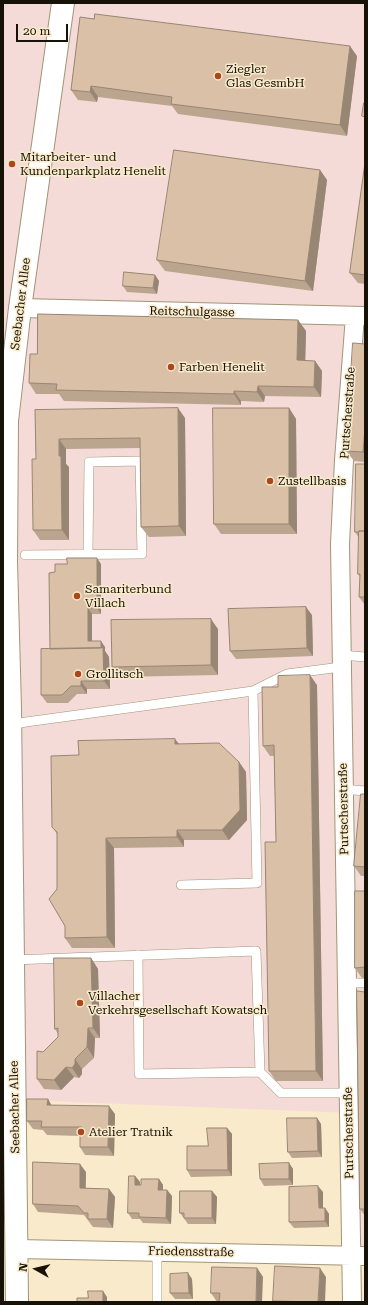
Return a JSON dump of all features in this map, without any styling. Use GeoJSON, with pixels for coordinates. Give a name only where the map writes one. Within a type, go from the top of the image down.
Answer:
{"type":"FeatureCollection","features":[{"type":"Feature","properties":{"kind":"street","name":"Seebacher Allee"},"geometry":{"type":"LineString","coordinates":[[17,1302],[10,725],[6,561],[7,421],[20,308],[63,3]]}},
{"type":"Feature","properties":{"kind":"street","name":"Reitschulgasse"},"geometry":{"type":"LineString","coordinates":[[20,308],[360,316]]}},
{"type":"Feature","properties":{"kind":"street","name":"Purtscherstraße"},"geometry":{"type":"LineString","coordinates":[[352,1302],[358,1256],[348,1093],[340,544],[344,460],[360,316]]}},
{"type":"Feature","properties":{"kind":"street","name":"Friedensstraße"},"geometry":{"type":"LineString","coordinates":[[17,1249],[358,1256]]}},
{"type":"Feature","properties":{"kind":"lane"},"geometry":{"type":"LineString","coordinates":[[25,555],[88,555],[142,554],[140,462],[89,462],[88,555]]}},
{"type":"Feature","properties":{"kind":"lane"},"geometry":{"type":"LineString","coordinates":[[10,725],[253,691],[287,674],[341,661],[365,658]]}},
{"type":"Feature","properties":{"kind":"lane"},"geometry":{"type":"LineString","coordinates":[[181,885],[256,883],[253,691]]}},
{"type":"Feature","properties":{"kind":"lane"},"geometry":{"type":"LineString","coordinates":[[343,789],[365,791]]}},
{"type":"Feature","properties":{"kind":"lane"},"geometry":{"type":"LineString","coordinates":[[12,960],[138,954],[256,951],[260,1072],[281,1093],[348,1093]]}},
{"type":"Feature","properties":{"kind":"lane"},"geometry":{"type":"LineString","coordinates":[[138,954],[139,1074],[260,1072]]}},
{"type":"Feature","properties":{"kind":"lane"},"geometry":{"type":"LineString","coordinates":[[346,983],[365,983]]}},
{"type":"Feature","properties":{"kind":"lane"},"geometry":{"type":"LineString","coordinates":[[157,1252],[157,1302]]}},
{"type":"Feature","properties":{"kind":"shaded area"},"geometry":{"type":"Polygon","coordinates":[[[3,3],[365,3],[365,1248],[353,1248],[350,1113],[21,1100],[3,850],[3,3]]]}},
{"type":"Feature","properties":{"kind":"building","name":"Ziegler Glas GesmbH"},"geometry":{"type":"Polygon","coordinates":[[[95,14],[350,46],[340,125],[171,104],[172,97],[91,86],[90,92],[71,90],[80,17],[94,19],[95,14]]]}},
{"type":"Feature","properties":{"kind":"building"},"geometry":{"type":"Polygon","coordinates":[[[365,103],[365,117],[362,116],[365,103]]]}},
{"type":"Feature","properties":{"kind":"building"},"geometry":{"type":"Polygon","coordinates":[[[174,150],[320,170],[305,281],[157,260],[174,150]]]}},
{"type":"Feature","properties":{"kind":"building"},"geometry":{"type":"Polygon","coordinates":[[[365,163],[365,275],[350,273],[365,163]]]}},
{"type":"Feature","properties":{"kind":"building"},"geometry":{"type":"Polygon","coordinates":[[[124,272],[155,275],[153,288],[123,286],[124,272]]]}},
{"type":"Feature","properties":{"kind":"building","name":"Farben Henelit"},"geometry":{"type":"Polygon","coordinates":[[[38,314],[298,320],[297,360],[315,361],[314,387],[258,386],[257,392],[234,391],[234,394],[56,390],[57,384],[29,383],[30,354],[37,354],[38,314]]]}},
{"type":"Feature","properties":{"kind":"building"},"geometry":{"type":"Polygon","coordinates":[[[353,343],[365,344],[365,428],[363,452],[346,451],[353,343]]]}},
{"type":"Feature","properties":{"kind":"building"},"geometry":{"type":"Polygon","coordinates":[[[178,408],[179,526],[141,527],[140,438],[59,439],[59,456],[61,456],[62,530],[33,530],[32,459],[36,459],[35,410],[178,408]]]}},
{"type":"Feature","properties":{"kind":"building"},"geometry":{"type":"Polygon","coordinates":[[[213,408],[289,408],[289,524],[214,524],[213,408]]]}},
{"type":"Feature","properties":{"kind":"building"},"geometry":{"type":"Polygon","coordinates":[[[356,464],[365,464],[365,531],[359,532],[355,532],[356,464]]]}},
{"type":"Feature","properties":{"kind":"building"},"geometry":{"type":"Polygon","coordinates":[[[359,531],[365,531],[365,597],[359,597],[359,531]]]}},
{"type":"Feature","properties":{"kind":"building","name":"Samariterbund Villach"},"geometry":{"type":"Polygon","coordinates":[[[67,558],[97,558],[97,608],[88,608],[88,641],[101,641],[101,648],[50,649],[49,573],[55,572],[55,564],[67,564],[67,558]]]}},
{"type":"Feature","properties":{"kind":"building"},"geometry":{"type":"Polygon","coordinates":[[[306,607],[307,648],[230,651],[228,609],[306,607]]]}},
{"type":"Feature","properties":{"kind":"building"},"geometry":{"type":"Polygon","coordinates":[[[211,619],[211,665],[112,667],[111,620],[211,619]]]}},
{"type":"Feature","properties":{"kind":"building","name":"Grollitsch"},"geometry":{"type":"Polygon","coordinates":[[[103,648],[104,681],[81,681],[81,686],[71,686],[62,695],[41,695],[41,649],[103,648]]]}},
{"type":"Feature","properties":{"kind":"building"},"geometry":{"type":"Polygon","coordinates":[[[310,675],[316,1071],[269,1071],[265,842],[276,842],[274,745],[263,746],[262,687],[278,687],[278,676],[310,675]]]}},
{"type":"Feature","properties":{"kind":"building"},"geometry":{"type":"Polygon","coordinates":[[[175,739],[175,744],[219,743],[239,762],[240,810],[222,830],[177,830],[177,837],[106,838],[107,937],[65,938],[65,926],[49,899],[57,889],[57,832],[52,827],[51,756],[79,755],[78,741],[175,739]]]}},
{"type":"Feature","properties":{"kind":"building"},"geometry":{"type":"Polygon","coordinates":[[[361,794],[365,794],[365,867],[354,866],[361,794]]]}},
{"type":"Feature","properties":{"kind":"building"},"geometry":{"type":"Polygon","coordinates":[[[355,891],[365,891],[365,967],[355,968],[355,891]]]}},
{"type":"Feature","properties":{"kind":"building","name":"Villacher Verkehrsgesellschaft Kowatsch"},"geometry":{"type":"Polygon","coordinates":[[[54,958],[91,958],[93,1028],[88,1028],[87,1047],[75,1059],[75,1064],[72,1068],[66,1067],[54,1080],[37,1079],[37,1051],[43,1052],[58,1037],[58,1028],[55,1029],[54,958]]]}},
{"type":"Feature","properties":{"kind":"building"},"geometry":{"type":"Polygon","coordinates":[[[357,991],[365,992],[365,1209],[360,1209],[357,991]]]}},
{"type":"Feature","properties":{"kind":"building","name":"Atelier Tratnik"},"geometry":{"type":"Polygon","coordinates":[[[27,1099],[48,1099],[47,1105],[109,1106],[108,1147],[80,1147],[80,1133],[82,1133],[82,1127],[41,1127],[42,1121],[27,1121],[27,1099]]]}},
{"type":"Feature","properties":{"kind":"building"},"geometry":{"type":"Polygon","coordinates":[[[287,1118],[317,1118],[318,1151],[288,1152],[287,1118]]]}},
{"type":"Feature","properties":{"kind":"building"},"geometry":{"type":"Polygon","coordinates":[[[207,1128],[227,1128],[228,1170],[187,1170],[187,1146],[208,1146],[207,1128]]]}},
{"type":"Feature","properties":{"kind":"building"},"geometry":{"type":"Polygon","coordinates":[[[33,1162],[80,1164],[80,1188],[109,1189],[107,1219],[88,1219],[88,1213],[84,1213],[78,1206],[33,1204],[33,1162]]]}},
{"type":"Feature","properties":{"kind":"building"},"geometry":{"type":"Polygon","coordinates":[[[289,1163],[289,1179],[260,1179],[259,1164],[289,1163]]]}},
{"type":"Feature","properties":{"kind":"building"},"geometry":{"type":"Polygon","coordinates":[[[129,1176],[135,1176],[135,1185],[141,1185],[141,1179],[159,1179],[158,1190],[167,1190],[166,1218],[139,1217],[139,1213],[128,1213],[129,1176]]]}},
{"type":"Feature","properties":{"kind":"building"},"geometry":{"type":"Polygon","coordinates":[[[318,1186],[319,1208],[325,1208],[325,1221],[289,1222],[289,1187],[318,1186]]]}},
{"type":"Feature","properties":{"kind":"building"},"geometry":{"type":"Polygon","coordinates":[[[180,1191],[212,1191],[212,1218],[184,1218],[184,1213],[180,1213],[180,1191]]]}},
{"type":"Feature","properties":{"kind":"building"},"geometry":{"type":"Polygon","coordinates":[[[275,1266],[320,1268],[318,1302],[273,1301],[275,1266]]]}},
{"type":"Feature","properties":{"kind":"building"},"geometry":{"type":"Polygon","coordinates":[[[212,1267],[257,1268],[256,1302],[219,1302],[220,1293],[211,1293],[212,1267]]]}},
{"type":"Feature","properties":{"kind":"building"},"geometry":{"type":"Polygon","coordinates":[[[188,1273],[189,1293],[170,1293],[170,1274],[188,1273]]]}},
{"type":"Feature","properties":{"kind":"building"},"geometry":{"type":"Polygon","coordinates":[[[88,1291],[103,1291],[103,1302],[77,1302],[77,1298],[88,1298],[88,1291]]]}},
{"type":"Feature","properties":{"kind":"place","name":"Ziegler Glas GesmbH"},"geometry":{"type":"Point","coordinates":[218,76]}},
{"type":"Feature","properties":{"kind":"place","name":"Mitarbeiter- und Kundenparkplatz Henelit"},"geometry":{"type":"Point","coordinates":[12,164]}},
{"type":"Feature","properties":{"kind":"place","name":"Farben Henelit"},"geometry":{"type":"Point","coordinates":[171,367]}},
{"type":"Feature","properties":{"kind":"place","name":"Zustellbasis"},"geometry":{"type":"Point","coordinates":[270,481]}},
{"type":"Feature","properties":{"kind":"place","name":"Samariterbund Villach"},"geometry":{"type":"Point","coordinates":[77,596]}},
{"type":"Feature","properties":{"kind":"place","name":"Grollitsch"},"geometry":{"type":"Point","coordinates":[78,674]}},
{"type":"Feature","properties":{"kind":"place","name":"Villacher Verkehrsgesellschaft Kowatsch"},"geometry":{"type":"Point","coordinates":[80,1003]}},
{"type":"Feature","properties":{"kind":"place","name":"Atelier Tratnik"},"geometry":{"type":"Point","coordinates":[81,1132]}}]}
